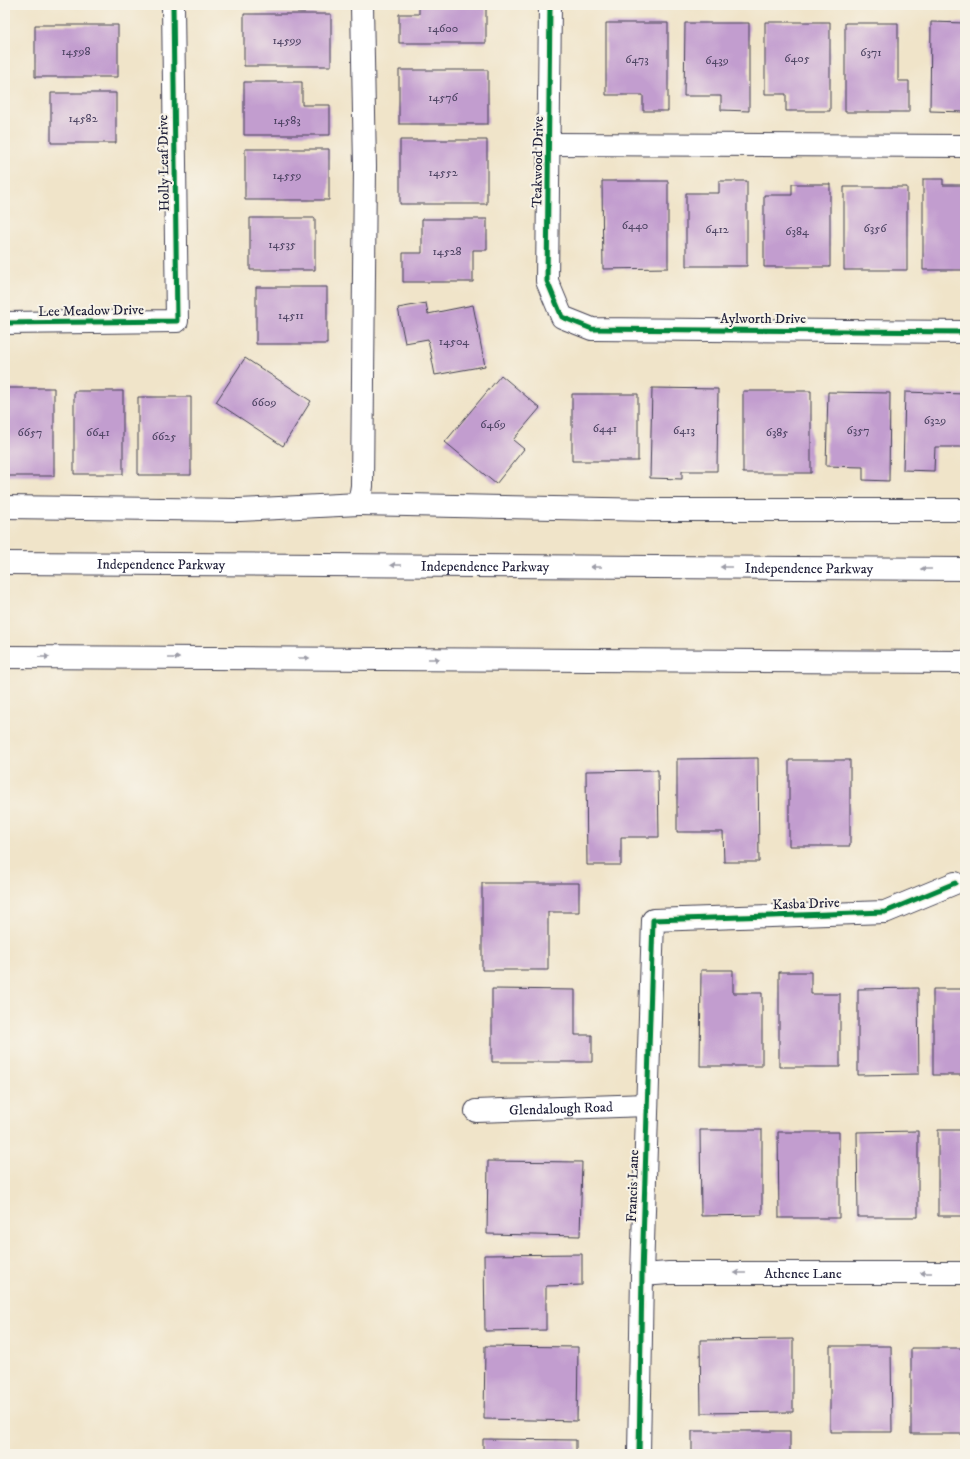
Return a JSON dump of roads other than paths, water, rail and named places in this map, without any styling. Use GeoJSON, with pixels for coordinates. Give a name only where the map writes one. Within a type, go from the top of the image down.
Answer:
{"type":"FeatureCollection","features":[{"type":"Feature","properties":{"kind":"street","name":"Holly Leaf Drive"},"geometry":{"type":"LineString","coordinates":[[173,5],[177,321]]}},
{"type":"Feature","properties":{"kind":"street"},"geometry":{"type":"LineString","coordinates":[[359,504],[362,486],[365,166],[362,5]]}},
{"type":"Feature","properties":{"kind":"street","name":"Teakwood Drive"},"geometry":{"type":"LineString","coordinates":[[550,5],[550,144],[547,281],[562,317]]}},
{"type":"Feature","properties":{"kind":"street"},"geometry":{"type":"LineString","coordinates":[[550,144],[965,146]]}},
{"type":"Feature","properties":{"kind":"street","name":"Aylworth Drive"},"geometry":{"type":"LineString","coordinates":[[562,317],[592,329],[965,332]]}},
{"type":"Feature","properties":{"kind":"street","name":"Lee Meadow Drive"},"geometry":{"type":"LineString","coordinates":[[5,323],[177,321]]}},
{"type":"Feature","properties":{"kind":"street"},"geometry":{"type":"LineString","coordinates":[[5,506],[239,510],[359,504],[654,510],[965,510]]}},
{"type":"Feature","properties":{"kind":"street","name":"Independence Parkway"},"geometry":{"type":"LineString","coordinates":[[5,563],[965,569]]}},
{"type":"Feature","properties":{"kind":"street"},"geometry":{"type":"LineString","coordinates":[[5,657],[965,662]]}},
{"type":"Feature","properties":{"kind":"street","name":"Kasba Drive"},"geometry":{"type":"LineString","coordinates":[[653,920],[885,912],[955,883]]}},
{"type":"Feature","properties":{"kind":"street","name":"Francis Lane"},"geometry":{"type":"LineString","coordinates":[[639,1454],[642,1275],[653,920]]}},
{"type":"Feature","properties":{"kind":"street","name":"Glendalough Road"},"geometry":{"type":"LineString","coordinates":[[476,1111],[647,1105]]}},
{"type":"Feature","properties":{"kind":"street","name":"Athenee Lane"},"geometry":{"type":"LineString","coordinates":[[642,1275],[669,1273],[965,1272]]}}]}
